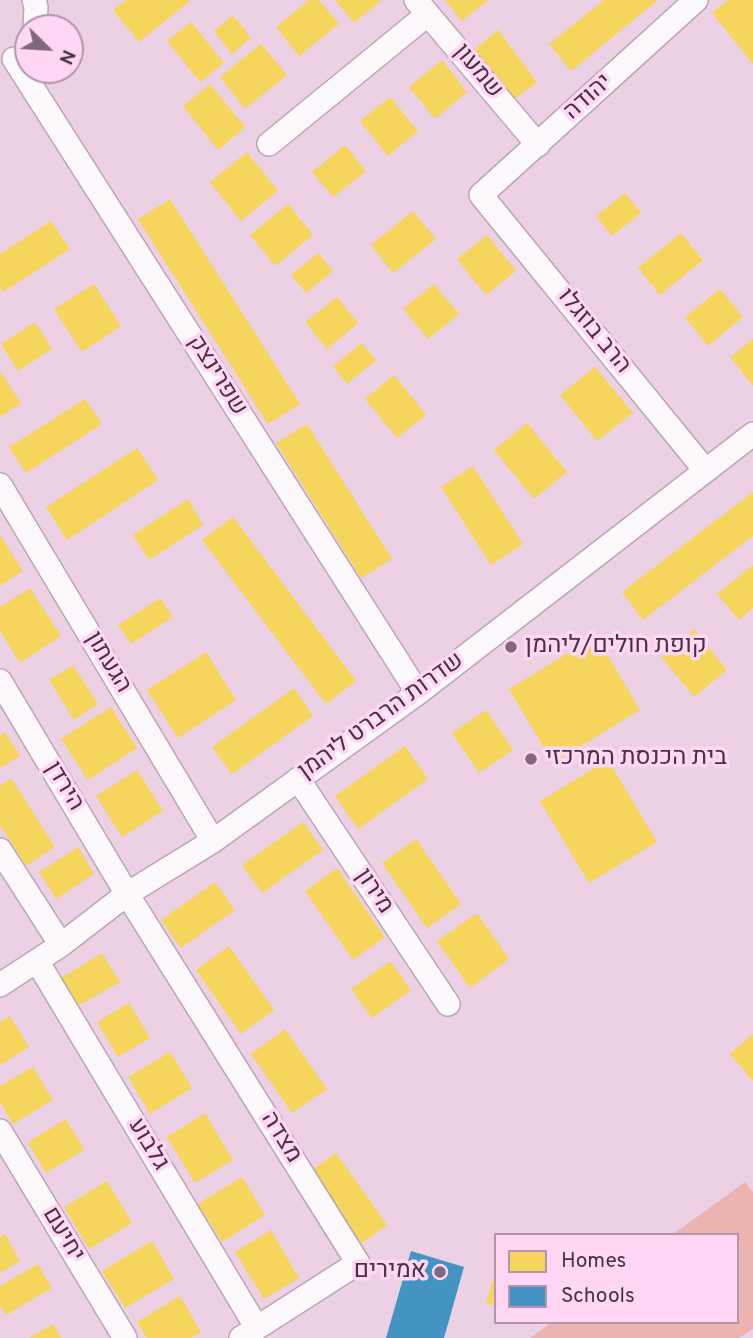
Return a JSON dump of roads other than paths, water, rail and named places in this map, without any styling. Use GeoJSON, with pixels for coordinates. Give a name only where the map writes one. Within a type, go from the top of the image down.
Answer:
{"type":"FeatureCollection","features":[{"type":"Feature","properties":{"kind":"street","name":"יהודה"},"geometry":{"type":"LineString","coordinates":[[481,195],[696,0]]}},
{"type":"Feature","properties":{"kind":"street","name":"שמעון"},"geometry":{"type":"LineString","coordinates":[[422,7],[538,145]]}},
{"type":"Feature","properties":{"kind":"street"},"geometry":{"type":"LineString","coordinates":[[269,144],[422,7]]}},
{"type":"Feature","properties":{"kind":"street","name":"שפרינצק"},"geometry":{"type":"LineString","coordinates":[[32,84],[418,693]]}},
{"type":"Feature","properties":{"kind":"street","name":"הרב בוזגלו"},"geometry":{"type":"LineString","coordinates":[[481,195],[705,470]]}},
{"type":"Feature","properties":{"kind":"street","name":"שדרות הרברט ליהמן"},"geometry":{"type":"LineString","coordinates":[[0,985],[61,945],[127,894],[214,841],[418,693],[753,434]]}},
{"type":"Feature","properties":{"kind":"street","name":"הגעתון"},"geometry":{"type":"LineString","coordinates":[[0,485],[6,509],[214,841]]}},
{"type":"Feature","properties":{"kind":"street","name":"הירדן"},"geometry":{"type":"LineString","coordinates":[[0,681],[127,894]]}},
{"type":"Feature","properties":{"kind":"street","name":"מירון"},"geometry":{"type":"LineString","coordinates":[[298,779],[448,1004]]}},
{"type":"Feature","properties":{"kind":"street"},"geometry":{"type":"LineString","coordinates":[[0,850],[61,945]]}},
{"type":"Feature","properties":{"kind":"street","name":"מצדה"},"geometry":{"type":"LineString","coordinates":[[127,894],[358,1263],[249,1333]]}},
{"type":"Feature","properties":{"kind":"street","name":"גלבוע"},"geometry":{"type":"LineString","coordinates":[[37,961],[249,1333]]}},
{"type":"Feature","properties":{"kind":"street","name":"יחיעם"},"geometry":{"type":"LineString","coordinates":[[0,1131],[125,1338]]}},
{"type":"Feature","properties":{"kind":"place","name":"קופת חולים/ליהמן"},"geometry":{"type":"Point","coordinates":[511,647]}},
{"type":"Feature","properties":{"kind":"place","name":"בית הכנסת המרכזי"},"geometry":{"type":"Point","coordinates":[531,759]}},
{"type":"Feature","properties":{"kind":"place","name":"אמירים"},"geometry":{"type":"Point","coordinates":[440,1272]}}]}
